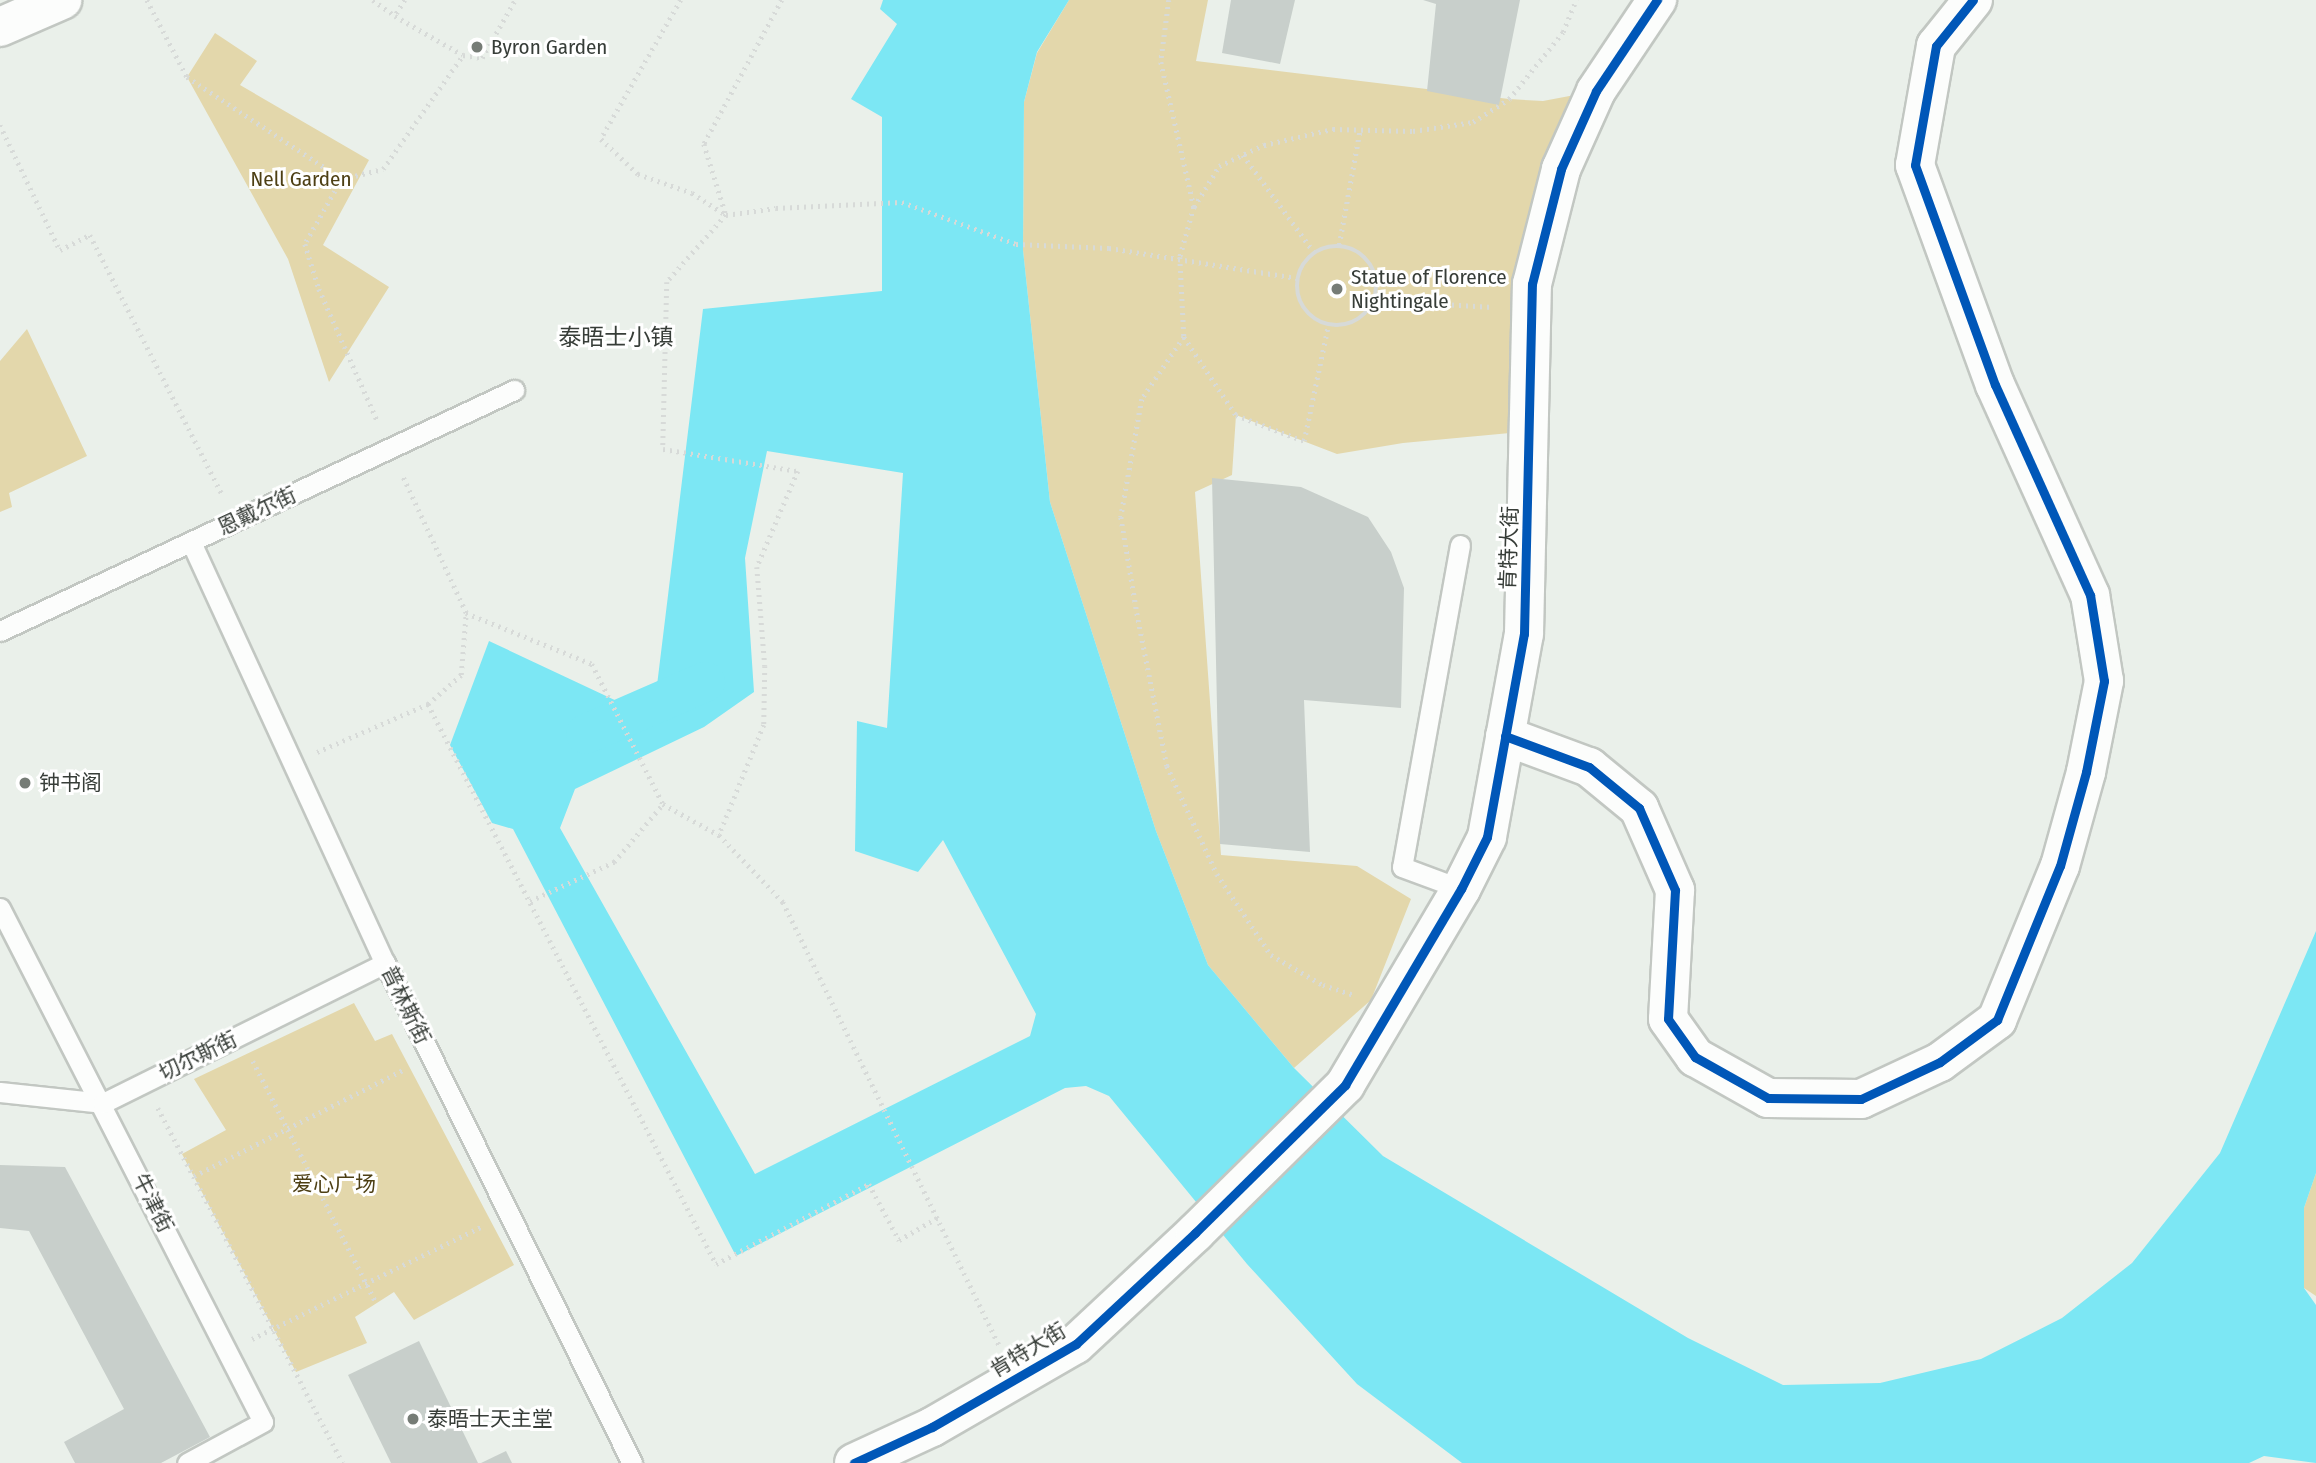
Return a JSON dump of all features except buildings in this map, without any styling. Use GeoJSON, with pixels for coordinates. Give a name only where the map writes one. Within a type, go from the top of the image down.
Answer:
{"type":"FeatureCollection","features":[{"type":"Feature","properties":{"kind":"street"},"geometry":{"type":"LineString","coordinates":[[0,27],[62,0]]}},
{"type":"Feature","properties":{"kind":"street","name":"肯特大街"},"geometry":{"type":"LineString","coordinates":[[854,1463],[932,1427],[1076,1344],[1195,1233],[1345,1084],[1461,889],[1487,837],[1524,634],[1532,285],[1561,169],[1596,91],[1657,0]]}},
{"type":"Feature","properties":{"kind":"street"},"geometry":{"type":"LineString","coordinates":[[1505,736],[1588,767],[1639,808],[1675,890],[1668,1019],[1695,1057],[1768,1098],[1861,1099],[1940,1062],[1997,1020],[2060,866],[2086,772],[2104,681],[2090,595],[1995,385],[1915,165],[1936,46],[1973,0]]}},
{"type":"Feature","properties":{"kind":"lane","name":"恩戴尔街"},"geometry":{"type":"LineString","coordinates":[[0,631],[514,390]]}},
{"type":"Feature","properties":{"kind":"lane","name":"普林斯街"},"geometry":{"type":"LineString","coordinates":[[191,542],[431,1056],[632,1463]]}},
{"type":"Feature","properties":{"kind":"lane"},"geometry":{"type":"LineString","coordinates":[[1460,545],[1402,867],[1461,889]]}},
{"type":"Feature","properties":{"kind":"lane","name":"牛津街"},"geometry":{"type":"LineString","coordinates":[[0,908],[103,1103],[263,1422],[187,1463]]}},
{"type":"Feature","properties":{"kind":"lane","name":"切尔斯街"},"geometry":{"type":"LineString","coordinates":[[103,1103],[386,962]]}},
{"type":"Feature","properties":{"kind":"lane"},"geometry":{"type":"LineString","coordinates":[[0,1092],[103,1103]]}},
{"type":"Feature","properties":{"kind":"path"},"geometry":{"type":"LineString","coordinates":[[147,0],[187,76],[342,179]]}},
{"type":"Feature","properties":{"kind":"path"},"geometry":{"type":"LineString","coordinates":[[373,0],[395,16],[463,55],[482,58],[515,0]]}},
{"type":"Feature","properties":{"kind":"path"},"geometry":{"type":"LineString","coordinates":[[395,16],[405,0]]}},
{"type":"Feature","properties":{"kind":"path"},"geometry":{"type":"LineString","coordinates":[[681,0],[601,139],[638,174],[692,193],[726,215],[902,202],[934,210],[1016,243],[1180,257],[1297,278]]}},
{"type":"Feature","properties":{"kind":"path"},"geometry":{"type":"LineString","coordinates":[[726,215],[704,144],[782,0]]}},
{"type":"Feature","properties":{"kind":"path"},"geometry":{"type":"LineString","coordinates":[[1168,0],[1161,62],[1194,207]]}},
{"type":"Feature","properties":{"kind":"path"},"geometry":{"type":"LineString","coordinates":[[1328,326],[1304,441],[1236,415],[1184,337],[1180,257],[1194,207],[1219,166],[1264,145],[1333,129],[1413,131],[1473,122],[1509,99],[1563,32],[1576,0]]}},
{"type":"Feature","properties":{"kind":"path"},"geometry":{"type":"LineString","coordinates":[[293,762],[428,704],[461,675],[466,613],[320,289],[305,244],[342,179],[383,169],[463,55]]}},
{"type":"Feature","properties":{"kind":"path"},"geometry":{"type":"LineString","coordinates":[[0,125],[60,250],[90,235],[236,521]]}},
{"type":"Feature","properties":{"kind":"path"},"geometry":{"type":"LineString","coordinates":[[1339,245],[1360,130]]}},
{"type":"Feature","properties":{"kind":"path"},"geometry":{"type":"LineString","coordinates":[[1243,155],[1314,252]]}},
{"type":"Feature","properties":{"kind":"path"},"geometry":{"type":"LineString","coordinates":[[719,835],[764,724],[765,666],[757,567],[798,471],[663,449],[667,282],[726,215]]}},
{"type":"Feature","properties":{"kind":"path"},"geometry":{"type":"LineString","coordinates":[[1339,245],[1352,248],[1371,264],[1377,288],[1375,300],[1361,318],[1328,326],[1307,313],[1300,302],[1297,278],[1314,252],[1339,245]]}},
{"type":"Feature","properties":{"kind":"path"},"geometry":{"type":"LineString","coordinates":[[1375,300],[1533,309]]}},
{"type":"Feature","properties":{"kind":"path"},"geometry":{"type":"LineString","coordinates":[[1184,337],[1142,398],[1121,517],[1167,766],[1217,874],[1271,955],[1323,985],[1359,996]]}},
{"type":"Feature","properties":{"kind":"path"},"geometry":{"type":"LineString","coordinates":[[466,613],[592,664],[663,804],[719,835],[783,902],[1016,1378]]}},
{"type":"Feature","properties":{"kind":"path"},"geometry":{"type":"LineString","coordinates":[[428,704],[716,1265],[869,1184],[899,1240],[937,1218]]}},
{"type":"Feature","properties":{"kind":"path"},"geometry":{"type":"LineString","coordinates":[[530,901],[614,862],[663,804]]}},
{"type":"Feature","properties":{"kind":"path"},"geometry":{"type":"LineString","coordinates":[[239,1035],[376,1302]]}},
{"type":"Feature","properties":{"kind":"path"},"geometry":{"type":"LineString","coordinates":[[194,1176],[431,1056]]}},
{"type":"Feature","properties":{"kind":"path"},"geometry":{"type":"LineString","coordinates":[[144,1082],[343,1463]]}},
{"type":"Feature","properties":{"kind":"path"},"geometry":{"type":"LineString","coordinates":[[228,1351],[509,1213]]}},
{"type":"Feature","properties":{"kind":"green space"},"geometry":{"type":"Polygon","coordinates":[[[1069,0],[1208,0],[1196,61],[1509,99],[1543,101],[1596,91],[1561,169],[1530,431],[1403,443],[1337,454],[1236,415],[1232,475],[1195,492],[1221,855],[1357,866],[1411,899],[1371,1000],[1294,1068],[1208,965],[1156,831],[1050,502],[1023,250],[1024,102],[1037,53],[1069,0]]]}},
{"type":"Feature","properties":{"kind":"green space","name":"Nell Garden"},"geometry":{"type":"Polygon","coordinates":[[[215,33],[257,61],[240,85],[369,160],[323,245],[389,287],[329,382],[288,259],[187,77],[215,33]]]}},
{"type":"Feature","properties":{"kind":"green space"},"geometry":{"type":"Polygon","coordinates":[[[27,329],[87,456],[9,493],[12,507],[0,512],[0,361],[27,329]]]}},
{"type":"Feature","properties":{"kind":"green space","name":"爱心广场"},"geometry":{"type":"Polygon","coordinates":[[[354,1003],[375,1041],[392,1034],[514,1265],[414,1320],[394,1292],[355,1317],[367,1343],[296,1372],[182,1154],[226,1130],[194,1079],[354,1003]]]}},
{"type":"Feature","properties":{"kind":"green space"},"geometry":{"type":"Polygon","coordinates":[[[2316,1173],[2316,1296],[2304,1288],[2304,1208],[2316,1173]]]}},
{"type":"Feature","properties":{"kind":"water"},"geometry":{"type":"Polygon","coordinates":[[[883,0],[1069,0],[1037,52],[1024,102],[1023,250],[1050,502],[1156,831],[1208,965],[1294,1068],[1383,1156],[1688,1338],[1783,1385],[1880,1383],[1981,1359],[2062,1318],[2132,1263],[2220,1153],[2316,931],[2316,1173],[2304,1208],[2304,1288],[2316,1305],[2316,1463],[2264,1456],[2249,1463],[1462,1463],[1357,1384],[1247,1264],[1109,1096],[1086,1086],[1065,1088],[736,1256],[513,829],[492,823],[450,745],[489,641],[653,718],[703,309],[882,291],[882,117],[851,99],[897,24],[880,9],[883,0]],[[767,451],[745,558],[754,692],[704,727],[575,789],[560,828],[755,1174],[1030,1036],[1036,1014],[943,840],[918,872],[855,851],[857,721],[887,728],[903,473],[767,451]]]}},
{"type":"Feature","properties":{"kind":"waterway"},"geometry":{"type":"LineString","coordinates":[[586,734],[705,682]]}},
{"type":"Feature","properties":{"kind":"cycle path"},"geometry":{"type":"LineString","coordinates":[[854,1463],[932,1427],[1076,1344],[1195,1233],[1345,1085],[1461,889],[1487,837],[1524,634],[1532,284],[1561,169],[1596,91],[1657,0]]}},
{"type":"Feature","properties":{"kind":"cycle path"},"geometry":{"type":"LineString","coordinates":[[1505,736],[1589,767],[1639,808],[1675,890],[1668,1019],[1695,1057],[1768,1098],[1861,1099],[1940,1062],[1997,1020],[2060,866],[2086,772],[2104,681],[2090,595],[1995,385],[1915,165],[1936,46],[1973,0]]}},
{"type":"Feature","properties":{"kind":"place","name":"Byron Garden"},"geometry":{"type":"Point","coordinates":[477,47]}},
{"type":"Feature","properties":{"kind":"place","name":"Statue of Florence Nightingale"},"geometry":{"type":"Point","coordinates":[1337,289]}},
{"type":"Feature","properties":{"kind":"place","name":"钟书阁"},"geometry":{"type":"Point","coordinates":[25,783]}},
{"type":"Feature","properties":{"kind":"place","name":"泰晤士天主堂"},"geometry":{"type":"Point","coordinates":[413,1419]}},
{"type":"Feature","properties":{"kind":"district","name":"泰晤士小镇"},"geometry":{"type":"Point","coordinates":[616,337]}}]}
